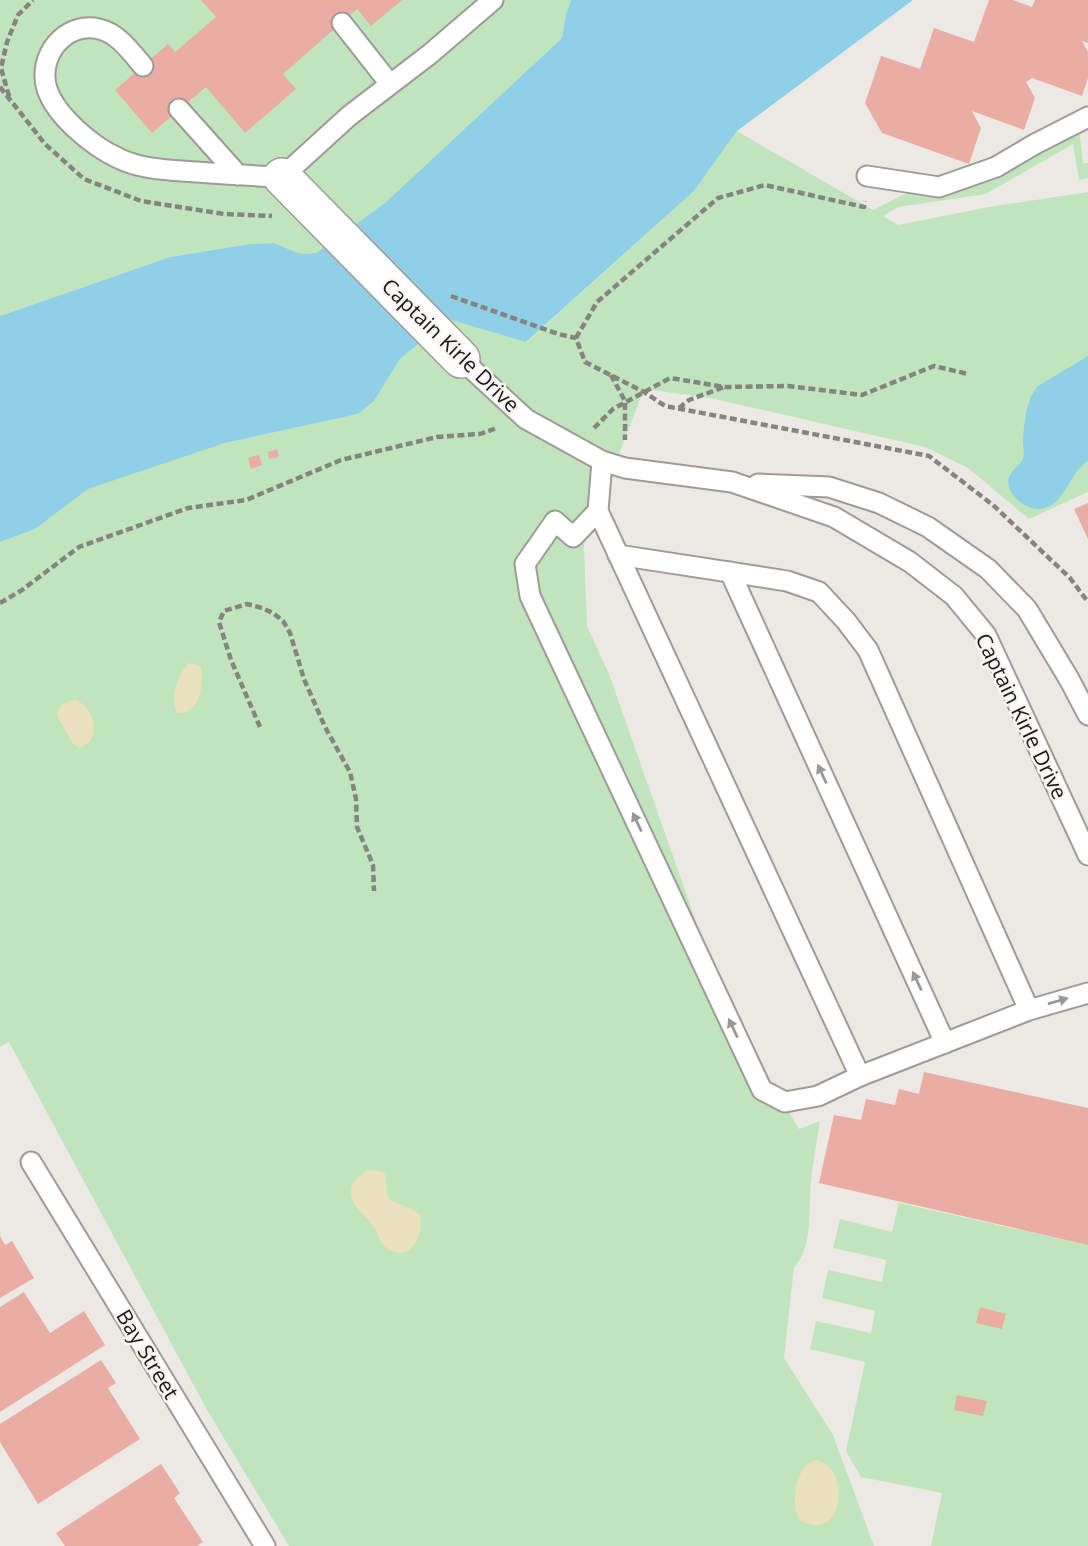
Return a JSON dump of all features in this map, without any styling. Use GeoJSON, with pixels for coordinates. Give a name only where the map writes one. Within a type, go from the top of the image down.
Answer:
{"type":"FeatureCollection","features":[{"type":"Feature","properties":{"kind":"street","name":"Captain Kirle Drive"},"geometry":{"type":"LineString","coordinates":[[293,187],[461,359]]}},
{"type":"Feature","properties":{"kind":"lane"},"geometry":{"type":"LineString","coordinates":[[143,66],[123,42],[100,29],[80,27],[63,35],[52,49],[45,67],[46,87],[54,104],[76,130],[118,158],[148,168],[238,175],[293,187],[349,116],[493,0]]}},
{"type":"Feature","properties":{"kind":"lane"},"geometry":{"type":"LineString","coordinates":[[342,23],[390,84]]}},
{"type":"Feature","properties":{"kind":"lane"},"geometry":{"type":"LineString","coordinates":[[179,109],[238,175]]}},
{"type":"Feature","properties":{"kind":"lane"},"geometry":{"type":"LineString","coordinates":[[867,176],[939,187],[996,167],[1088,117]]}},
{"type":"Feature","properties":{"kind":"lane","name":"Captain Kirle Drive"},"geometry":{"type":"LineString","coordinates":[[461,359],[526,419],[602,461],[625,468],[732,482],[834,517],[910,562],[954,596],[986,635],[1088,855]]}},
{"type":"Feature","properties":{"kind":"lane"},"geometry":{"type":"LineString","coordinates":[[602,461],[598,511],[860,1076]]}},
{"type":"Feature","properties":{"kind":"lane"},"geometry":{"type":"LineString","coordinates":[[732,482],[829,487],[879,503],[928,527],[988,569],[1027,609],[1088,715]]}},
{"type":"Feature","properties":{"kind":"lane"},"geometry":{"type":"LineString","coordinates":[[598,511],[573,537],[555,521],[525,564],[530,596],[762,1090],[785,1102],[818,1096],[860,1076],[1029,1010],[1088,993]]}},
{"type":"Feature","properties":{"kind":"lane"},"geometry":{"type":"LineString","coordinates":[[618,555],[787,581],[819,592],[846,621],[868,650],[1029,1010]]}},
{"type":"Feature","properties":{"kind":"lane"},"geometry":{"type":"LineString","coordinates":[[730,572],[946,1043]]}},
{"type":"Feature","properties":{"kind":"lane","name":"Bay Street"},"geometry":{"type":"LineString","coordinates":[[31,1162],[265,1546]]}},
{"type":"Feature","properties":{"kind":"path"},"geometry":{"type":"LineString","coordinates":[[10,100],[1,68],[18,15],[33,0]]}},
{"type":"Feature","properties":{"kind":"path"},"geometry":{"type":"LineString","coordinates":[[576,338],[597,302],[718,198],[765,185],[864,207],[867,176]]}},
{"type":"Feature","properties":{"kind":"path"},"geometry":{"type":"LineString","coordinates":[[441,288],[451,296],[576,338]]}},
{"type":"Feature","properties":{"kind":"path"},"geometry":{"type":"LineString","coordinates":[[576,338],[585,362],[644,392],[665,406],[929,456],[993,505],[1070,578],[1088,602]]}},
{"type":"Feature","properties":{"kind":"path"},"geometry":{"type":"LineString","coordinates":[[576,448],[613,409],[670,378],[725,387],[788,386],[862,395],[934,366],[968,374]]}},
{"type":"Feature","properties":{"kind":"path"},"geometry":{"type":"LineString","coordinates":[[611,374],[625,401],[625,468]]}},
{"type":"Feature","properties":{"kind":"path"},"geometry":{"type":"LineString","coordinates":[[678,408],[690,400],[725,387]]}},
{"type":"Feature","properties":{"kind":"path"},"geometry":{"type":"LineString","coordinates":[[0,603],[22,590],[79,547],[188,508],[246,500],[341,460],[437,438],[480,434],[526,419]]}},
{"type":"Feature","properties":{"kind":"path"},"geometry":{"type":"LineString","coordinates":[[260,727],[231,660],[219,622],[224,611],[247,604],[274,613],[290,633],[304,679],[325,727],[350,772],[356,799],[357,827],[373,866],[374,891]]}},
{"type":"Feature","properties":{"kind":"green space"},"geometry":{"type":"Polygon","coordinates":[[[0,0],[571,0],[562,38],[386,202],[318,252],[298,253],[274,243],[250,244],[170,257],[0,316],[0,0]]]}},
{"type":"Feature","properties":{"kind":"green space"},"geometry":{"type":"Polygon","coordinates":[[[1079,130],[1083,163],[1088,163],[1088,178],[1079,180],[1073,144],[986,194],[898,207],[883,216],[898,225],[989,207],[1088,192],[1088,492],[1029,519],[968,468],[925,447],[710,398],[644,389],[584,545],[587,626],[609,674],[757,1095],[789,1112],[799,1129],[820,1121],[811,1181],[809,1227],[805,1249],[794,1267],[784,1358],[833,1435],[874,1546],[289,1546],[207,1410],[9,1042],[0,1047],[0,542],[35,529],[87,489],[225,443],[358,414],[374,401],[400,359],[448,318],[527,342],[694,191],[737,131],[873,210],[905,194],[955,191],[1079,130]]]}},
{"type":"Feature","properties":{"kind":"green space"},"geometry":{"type":"Polygon","coordinates":[[[899,1203],[1088,1245],[1088,1546],[931,1546],[942,1493],[861,1477],[846,1451],[865,1362],[810,1349],[816,1321],[871,1333],[875,1311],[822,1298],[828,1270],[882,1282],[886,1260],[833,1248],[840,1219],[892,1232],[899,1203]]]}},
{"type":"Feature","properties":{"kind":"sand"},"geometry":{"type":"Polygon","coordinates":[[[189,663],[200,666],[201,689],[196,703],[185,712],[178,713],[174,694],[181,673],[189,663]]]}},
{"type":"Feature","properties":{"kind":"sand"},"geometry":{"type":"Polygon","coordinates":[[[76,700],[90,712],[93,724],[90,742],[80,748],[73,744],[57,716],[63,704],[76,700]]]}},
{"type":"Feature","properties":{"kind":"sand"},"geometry":{"type":"Polygon","coordinates":[[[367,1170],[385,1174],[389,1198],[420,1215],[419,1235],[407,1251],[394,1252],[384,1246],[374,1227],[353,1201],[353,1184],[367,1170]]]}},
{"type":"Feature","properties":{"kind":"sand"},"geometry":{"type":"Polygon","coordinates":[[[816,1460],[828,1466],[839,1489],[834,1515],[826,1523],[814,1525],[800,1520],[795,1496],[799,1477],[809,1463],[816,1460]]]}},
{"type":"Feature","properties":{"kind":"water"},"geometry":{"type":"Polygon","coordinates":[[[571,0],[913,0],[737,131],[694,191],[526,342],[448,319],[400,359],[374,401],[358,414],[225,443],[88,489],[35,529],[0,542],[0,316],[170,257],[250,244],[274,243],[298,253],[318,252],[386,202],[562,38],[571,0]]]}},
{"type":"Feature","properties":{"kind":"water"},"geometry":{"type":"Polygon","coordinates":[[[1088,356],[1088,461],[1055,502],[1048,507],[1034,509],[1016,499],[1008,481],[1024,456],[1028,405],[1038,386],[1088,356]]]}},
{"type":"Feature","properties":{"kind":"building"},"geometry":{"type":"Polygon","coordinates":[[[201,0],[402,0],[371,26],[357,9],[283,74],[296,89],[245,133],[206,87],[152,133],[115,90],[168,44],[175,52],[216,17],[201,0]]]}},
{"type":"Feature","properties":{"kind":"building"},"geometry":{"type":"Polygon","coordinates":[[[989,0],[1013,0],[1032,7],[1035,0],[1088,0],[1088,43],[1082,41],[1088,52],[1088,78],[1082,96],[1032,78],[1026,82],[1035,98],[1024,130],[972,111],[981,128],[969,164],[882,133],[865,103],[881,56],[920,69],[934,28],[974,42],[989,0]]]}},
{"type":"Feature","properties":{"kind":"building"},"geometry":{"type":"Polygon","coordinates":[[[277,449],[279,457],[269,459],[268,452],[277,449]]]}},
{"type":"Feature","properties":{"kind":"building"},"geometry":{"type":"Polygon","coordinates":[[[259,455],[262,465],[251,469],[248,458],[259,455]]]}},
{"type":"Feature","properties":{"kind":"building"},"geometry":{"type":"Polygon","coordinates":[[[1088,503],[1088,539],[1074,509],[1088,503]]]}},
{"type":"Feature","properties":{"kind":"building"},"geometry":{"type":"Polygon","coordinates":[[[924,1072],[1088,1108],[1088,1245],[819,1183],[834,1115],[861,1120],[866,1099],[895,1105],[899,1089],[919,1094],[924,1072]]]}},
{"type":"Feature","properties":{"kind":"building"},"geometry":{"type":"Polygon","coordinates":[[[0,1236],[5,1245],[12,1241],[34,1278],[0,1298],[0,1236]]]}},
{"type":"Feature","properties":{"kind":"building"},"geometry":{"type":"Polygon","coordinates":[[[24,1292],[50,1333],[84,1311],[105,1345],[0,1412],[0,1307],[24,1292]]]}},
{"type":"Feature","properties":{"kind":"building"},"geometry":{"type":"Polygon","coordinates":[[[980,1307],[1006,1314],[1002,1329],[976,1323],[980,1307]]]}},
{"type":"Feature","properties":{"kind":"building"},"geometry":{"type":"Polygon","coordinates":[[[101,1360],[116,1383],[108,1388],[140,1439],[38,1504],[0,1442],[0,1424],[101,1360]]]}},
{"type":"Feature","properties":{"kind":"building"},"geometry":{"type":"Polygon","coordinates":[[[957,1395],[987,1401],[983,1416],[954,1410],[957,1395]]]}},
{"type":"Feature","properties":{"kind":"building"},"geometry":{"type":"Polygon","coordinates":[[[161,1464],[180,1493],[174,1498],[203,1542],[197,1546],[65,1546],[56,1533],[161,1464]]]}}]}
